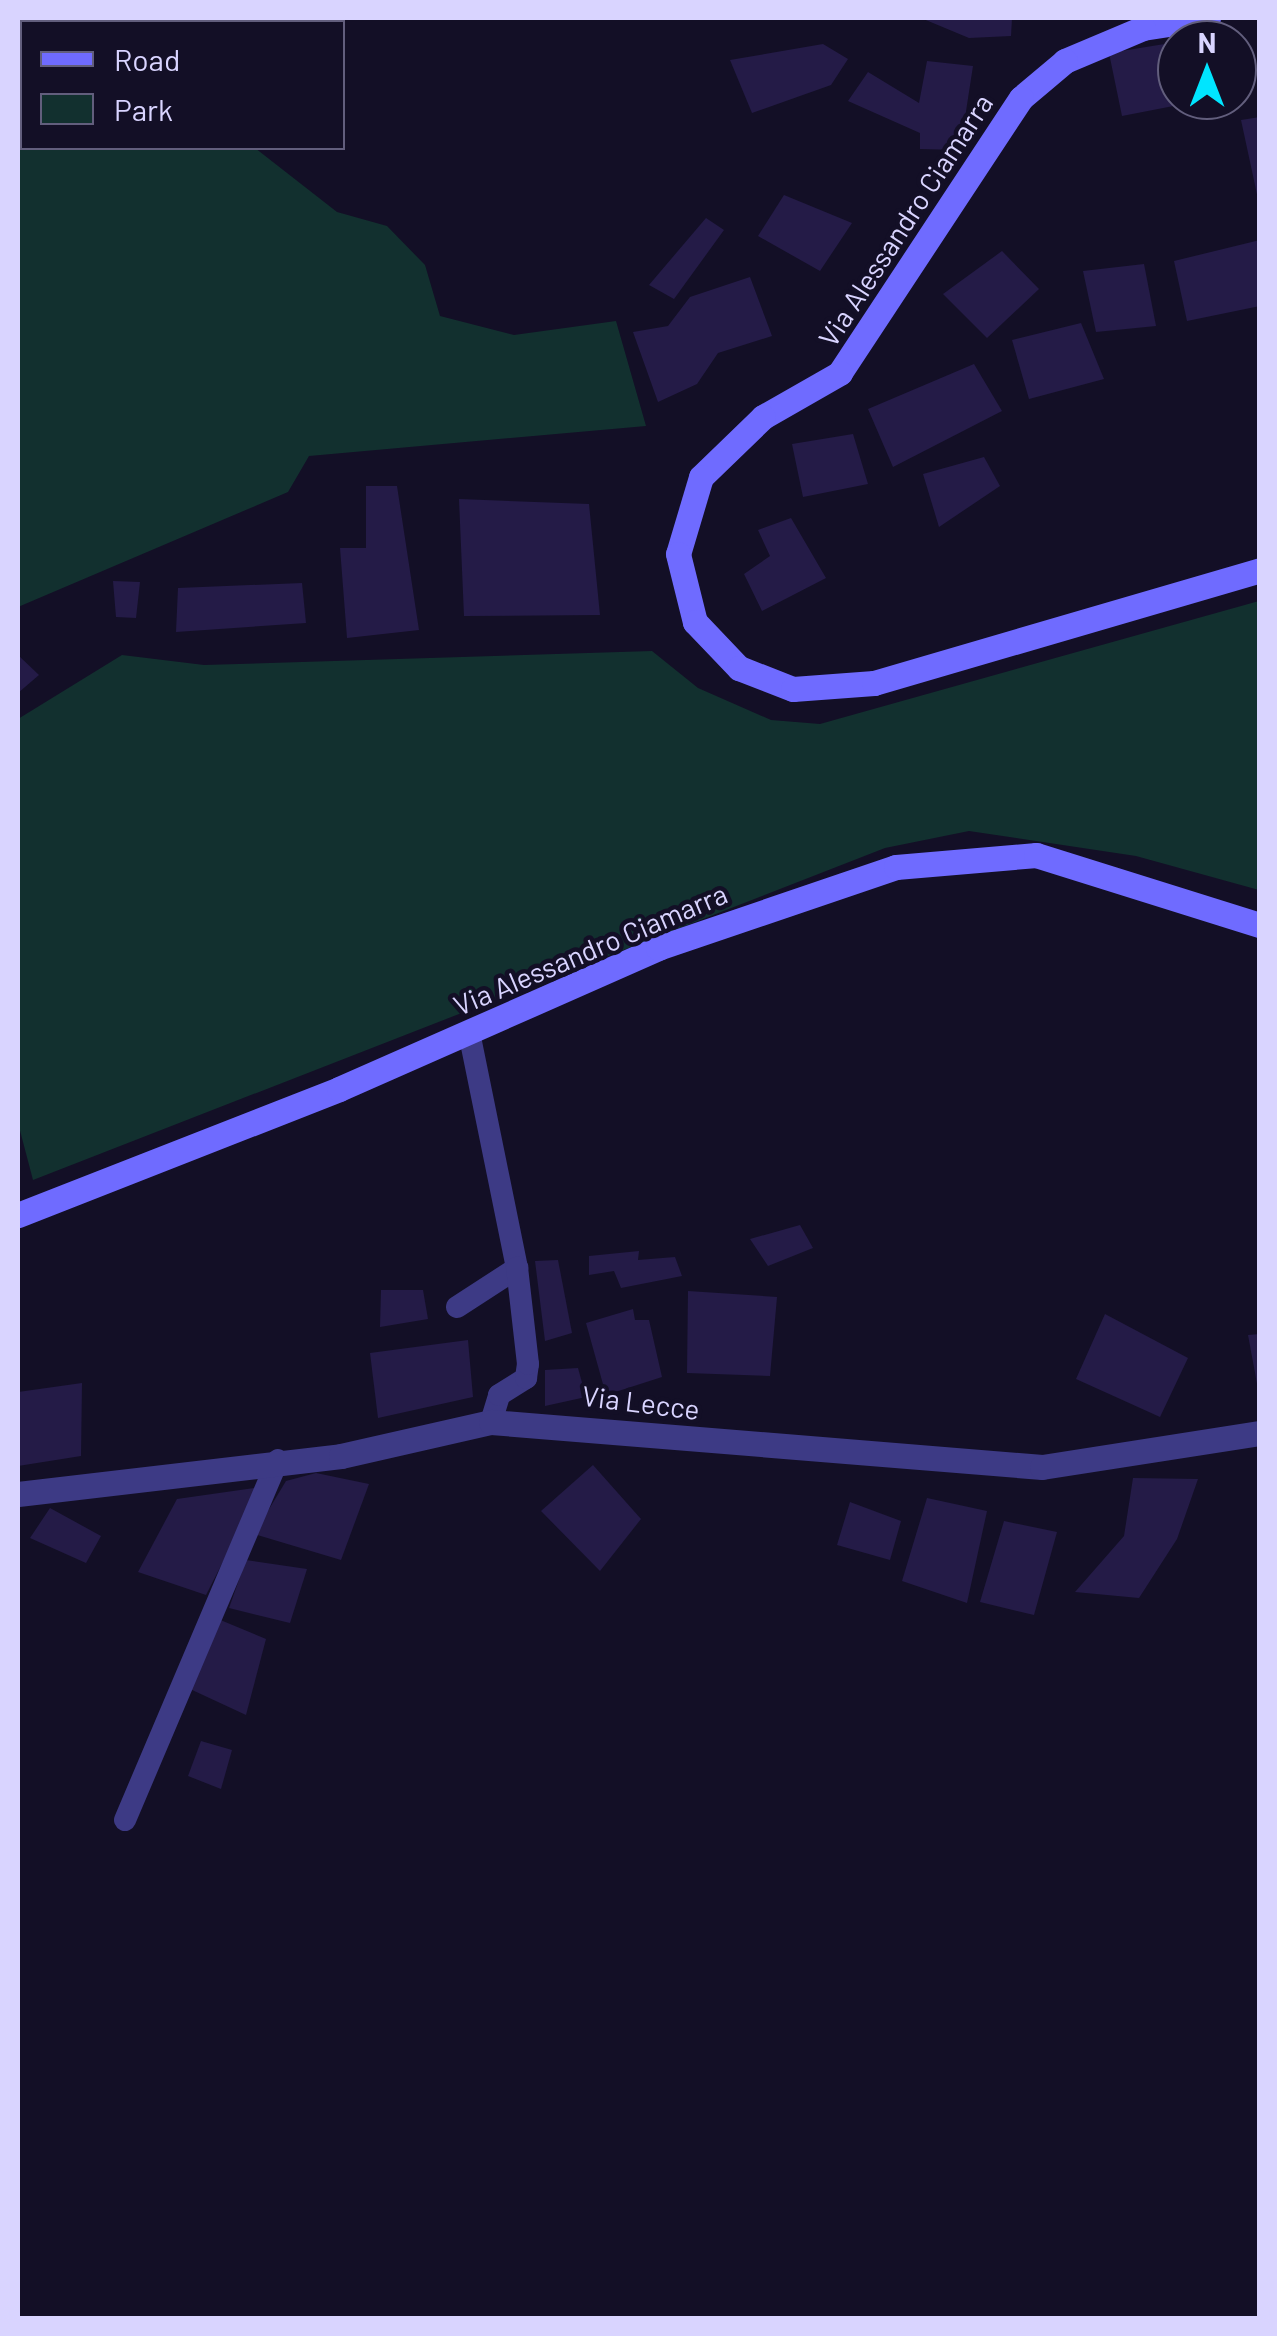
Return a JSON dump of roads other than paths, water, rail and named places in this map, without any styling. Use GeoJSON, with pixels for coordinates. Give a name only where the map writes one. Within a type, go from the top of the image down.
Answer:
{"type":"FeatureCollection","features":[{"type":"Feature","properties":{"kind":"street","name":"Via Alessandro Ciamarra"},"geometry":{"type":"LineString","coordinates":[[1208,18],[1096,48],[1020,98],[840,374],[764,418],[700,476],[678,554],[694,622],[738,668],[793,689],[874,683],[1260,570]]}},
{"type":"Feature","properties":{"kind":"street","name":"Via Alessandro Ciamarra"},"geometry":{"type":"LineString","coordinates":[[18,1215],[469,1032],[658,948],[843,881],[943,857],[992,852],[1086,864],[1260,925]]}},
{"type":"Feature","properties":{"kind":"street","name":"Via Lecce"},"geometry":{"type":"LineString","coordinates":[[18,1494],[278,1460],[341,1456],[491,1422],[1042,1467],[1260,1433]]}},
{"type":"Feature","properties":{"kind":"lane"},"geometry":{"type":"LineString","coordinates":[[469,1032],[517,1268],[528,1364],[526,1378],[499,1395],[491,1422]]}},
{"type":"Feature","properties":{"kind":"lane"},"geometry":{"type":"LineString","coordinates":[[458,1307],[517,1268]]}},
{"type":"Feature","properties":{"kind":"lane"},"geometry":{"type":"LineString","coordinates":[[125,1820],[278,1460]]}}]}
